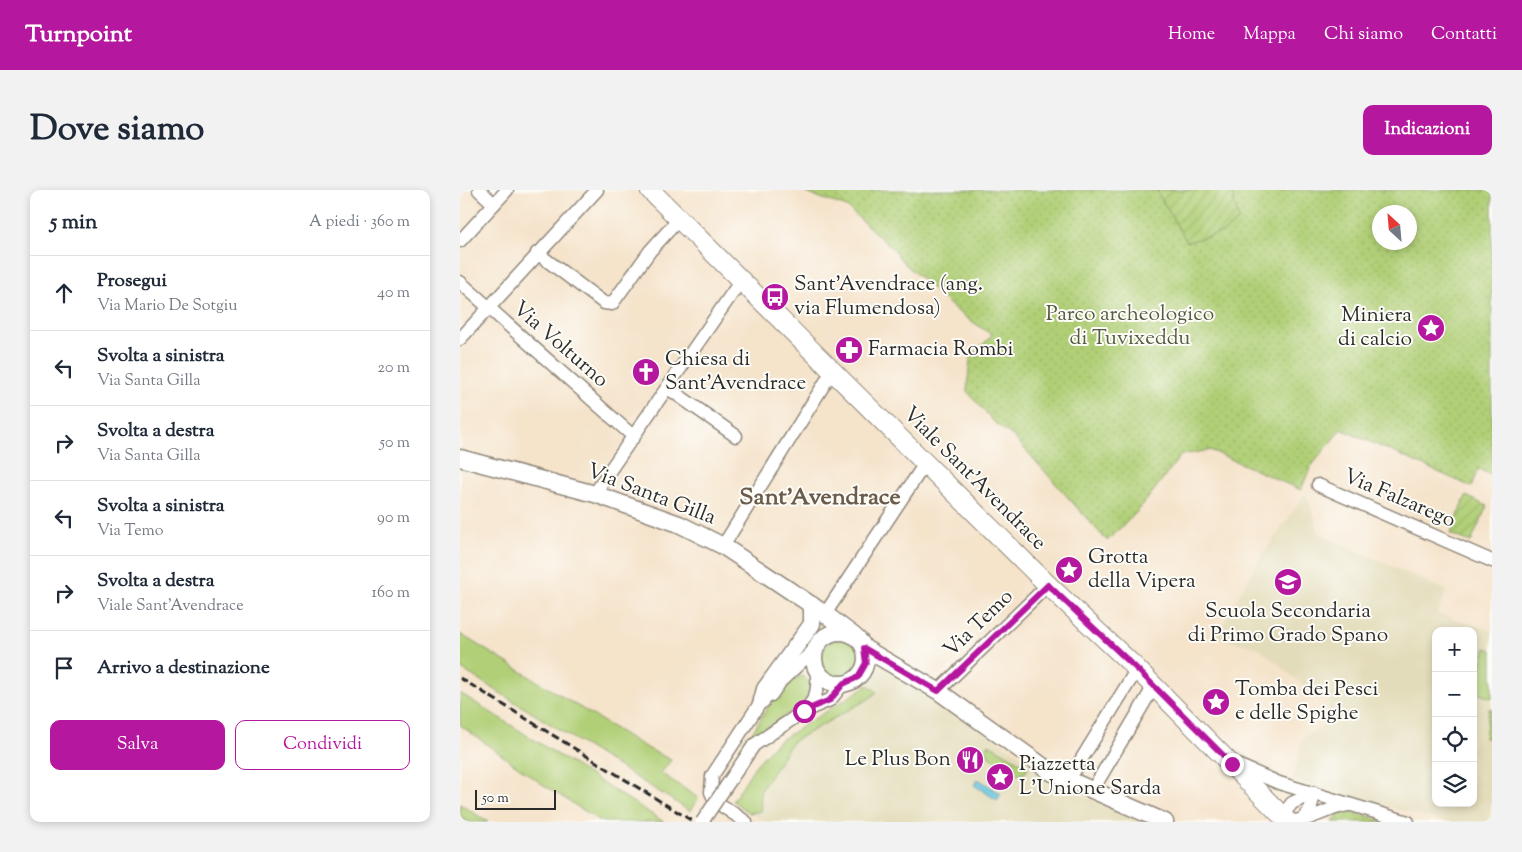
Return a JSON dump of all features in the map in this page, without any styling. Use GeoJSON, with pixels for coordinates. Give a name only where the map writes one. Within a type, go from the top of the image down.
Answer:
{"type":"FeatureCollection","features":[{"type":"Feature","properties":{"kind":"main road","name":"Viale Sant'Avendrace"},"geometry":{"type":"LineString","coordinates":[[650,190],[742,279],[1048,585],[1137,669],[1289,820]]}},
{"type":"Feature","properties":{"kind":"street"},"geometry":{"type":"LineString","coordinates":[[479,190],[494,204]]}},
{"type":"Feature","properties":{"kind":"street"},"geometry":{"type":"LineString","coordinates":[[460,241],[507,190]]}},
{"type":"Feature","properties":{"kind":"street"},"geometry":{"type":"LineString","coordinates":[[460,339],[537,253],[597,190]]}},
{"type":"Feature","properties":{"kind":"street"},"geometry":{"type":"LineString","coordinates":[[537,253],[604,303],[612,304],[650,251],[678,219]]}},
{"type":"Feature","properties":{"kind":"street"},"geometry":{"type":"LineString","coordinates":[[595,494],[742,279]]}},
{"type":"Feature","properties":{"kind":"street","name":"Via Volturno"},"geometry":{"type":"LineString","coordinates":[[460,282],[634,436]]}},
{"type":"Feature","properties":{"kind":"street"},"geometry":{"type":"LineString","coordinates":[[723,546],[833,370]]}},
{"type":"Feature","properties":{"kind":"street"},"geometry":{"type":"LineString","coordinates":[[668,388],[736,436]]}},
{"type":"Feature","properties":{"kind":"street","name":"Via Santa Gilla"},"geometry":{"type":"LineString","coordinates":[[460,458],[595,494],[679,524],[723,546],[818,609],[853,635],[864,648],[938,691],[1051,772],[1165,822]]}},
{"type":"Feature","properties":{"kind":"street"},"geometry":{"type":"LineString","coordinates":[[746,822],[714,801],[711,792],[712,776],[762,700],[765,689],[812,624],[818,609],[926,462]]}},
{"type":"Feature","properties":{"kind":"street","name":"Via Falzarego"},"geometry":{"type":"LineString","coordinates":[[1318,485],[1492,561]]}},
{"type":"Feature","properties":{"kind":"street","name":"Via Temo"},"geometry":{"type":"LineString","coordinates":[[938,691],[1048,585]]}},
{"type":"Feature","properties":{"kind":"street"},"geometry":{"type":"LineString","coordinates":[[702,822],[754,745],[804,711],[812,703],[818,688],[814,655],[820,642],[818,609]]}},
{"type":"Feature","properties":{"kind":"street"},"geometry":{"type":"LineString","coordinates":[[762,700],[771,695],[781,681],[820,642],[836,632],[853,635]]}},
{"type":"Feature","properties":{"kind":"street"},"geometry":{"type":"LineString","coordinates":[[804,711],[830,700],[843,684],[858,677],[866,663],[864,648]]}},
{"type":"Feature","properties":{"kind":"street"},"geometry":{"type":"LineString","coordinates":[[1068,781],[1137,669]]}},
{"type":"Feature","properties":{"kind":"street"},"geometry":{"type":"LineString","coordinates":[[817,670],[828,681],[843,684]]}},
{"type":"Feature","properties":{"kind":"street"},"geometry":{"type":"LineString","coordinates":[[1092,791],[1154,686]]}},
{"type":"Feature","properties":{"kind":"street"},"geometry":{"type":"LineString","coordinates":[[1230,762],[1279,783],[1408,822]]}},
{"type":"Feature","properties":{"kind":"street"},"geometry":{"type":"LineString","coordinates":[[1289,820],[1292,803],[1314,793]]}},
{"type":"Feature","properties":{"kind":"street"},"geometry":{"type":"LineString","coordinates":[[1289,820],[1305,817],[1314,793]]}},
{"type":"Feature","properties":{"kind":"street"},"geometry":{"type":"LineString","coordinates":[[1289,820],[1313,819],[1337,807],[1352,804]]}},
{"type":"Feature","properties":{"kind":"shaded area"},"geometry":{"type":"Polygon","coordinates":[[[1306,493],[1320,534],[1447,591],[1437,614],[1492,631],[1492,805],[1487,822],[1446,822],[1293,781],[1302,739],[1327,722],[1329,690],[1303,685],[1259,648],[1216,637],[1257,563],[1306,493]]]}},
{"type":"Feature","properties":{"kind":"shaded area"},"geometry":{"type":"Polygon","coordinates":[[[881,664],[1075,792],[1139,822],[765,822],[733,801],[755,766],[776,743],[868,685],[881,664]]]}},
{"type":"Feature","properties":{"kind":"green space","name":"Parco archeologico di Tuvixeddu"},"geometry":{"type":"Polygon","coordinates":[[[804,190],[1492,190],[1492,475],[1478,469],[1472,487],[1341,429],[1310,468],[1301,490],[1210,450],[1181,455],[1138,511],[1107,541],[1014,437],[994,422],[967,391],[970,358],[992,335],[957,311],[847,207],[806,193],[804,190]]]}},
{"type":"Feature","properties":{"kind":"green space"},"geometry":{"type":"Polygon","coordinates":[[[1156,190],[1231,190],[1239,220],[1224,232],[1187,242],[1156,190]]]}},
{"type":"Feature","properties":{"kind":"green space"},"geometry":{"type":"Polygon","coordinates":[[[1466,496],[1487,506],[1471,542],[1450,534],[1466,496]]]}},
{"type":"Feature","properties":{"kind":"green space"},"geometry":{"type":"Polygon","coordinates":[[[460,634],[643,746],[671,760],[661,773],[698,798],[690,811],[460,668],[460,634]]]}},
{"type":"Feature","properties":{"kind":"green space"},"geometry":{"type":"Polygon","coordinates":[[[841,639],[854,645],[860,658],[854,671],[841,677],[828,671],[822,658],[828,645],[841,639]]]}},
{"type":"Feature","properties":{"kind":"green space"},"geometry":{"type":"Polygon","coordinates":[[[1486,648],[1492,650],[1492,698],[1477,693],[1477,678],[1486,648]]]}},
{"type":"Feature","properties":{"kind":"green space"},"geometry":{"type":"Polygon","coordinates":[[[803,676],[812,685],[810,695],[799,706],[747,741],[779,693],[795,679],[803,676]]]}},
{"type":"Feature","properties":{"kind":"green space"},"geometry":{"type":"Polygon","coordinates":[[[868,685],[877,692],[870,698],[792,742],[760,792],[761,811],[749,813],[733,801],[755,766],[776,743],[868,685]]]}},
{"type":"Feature","properties":{"kind":"green space"},"geometry":{"type":"Polygon","coordinates":[[[460,693],[664,822],[602,822],[542,784],[460,725],[460,693]]]}},
{"type":"Feature","properties":{"kind":"green space"},"geometry":{"type":"Polygon","coordinates":[[[1489,709],[1492,709],[1492,739],[1485,738],[1489,709]]]}},
{"type":"Feature","properties":{"kind":"green space"},"geometry":{"type":"Polygon","coordinates":[[[989,744],[1028,767],[1026,772],[1018,775],[989,756],[985,751],[989,744]]]}},
{"type":"Feature","properties":{"kind":"green space"},"geometry":{"type":"Polygon","coordinates":[[[460,804],[488,822],[469,822],[460,818],[460,804]]]}},
{"type":"Feature","properties":{"kind":"green space"},"geometry":{"type":"Polygon","coordinates":[[[1342,809],[1388,822],[1333,822],[1342,809]]]}},
{"type":"Feature","properties":{"kind":"water"},"geometry":{"type":"Polygon","coordinates":[[[978,779],[1001,794],[997,800],[974,785],[978,779]]]}},
{"type":"Feature","properties":{"kind":"railway"},"geometry":{"type":"LineString","coordinates":[[460,678],[694,822]]}},
{"type":"Feature","properties":{"kind":"place","name":"Sant'Avendrace (ang. via Flumendosa)"},"geometry":{"type":"Point","coordinates":[775,297]}},
{"type":"Feature","properties":{"kind":"place","name":"Miniera di calcio"},"geometry":{"type":"Point","coordinates":[1431,328]}},
{"type":"Feature","properties":{"kind":"place","name":"Farmacia Rombi"},"geometry":{"type":"Point","coordinates":[849,350]}},
{"type":"Feature","properties":{"kind":"place","name":"Chiesa di Sant'Avendrace"},"geometry":{"type":"Point","coordinates":[646,372]}},
{"type":"Feature","properties":{"kind":"place","name":"Grotta della Vipera"},"geometry":{"type":"Point","coordinates":[1069,570]}},
{"type":"Feature","properties":{"kind":"place","name":"Scuola Secondaria di Primo Grado Spano"},"geometry":{"type":"Point","coordinates":[1288,582]}},
{"type":"Feature","properties":{"kind":"place","name":"Tomba dei Pesci e delle Spighe"},"geometry":{"type":"Point","coordinates":[1216,702]}},
{"type":"Feature","properties":{"kind":"place","name":"Le Plus Bon"},"geometry":{"type":"Point","coordinates":[970,760]}},
{"type":"Feature","properties":{"kind":"place","name":"Piazzetta L'Unione Sarda"},"geometry":{"type":"Point","coordinates":[1000,777]}},
{"type":"Feature","properties":{"kind":"district","name":"Sant'Avendrace"},"geometry":{"type":"Point","coordinates":[820,498]}},
{"type":"Feature","properties":{"kind":"route"},"geometry":{"type":"LineString","coordinates":[[804,711],[830,700],[843,684],[851,682],[858,677],[866,663],[864,648],[938,691],[1048,585],[1137,669],[1232,764]]}}]}
